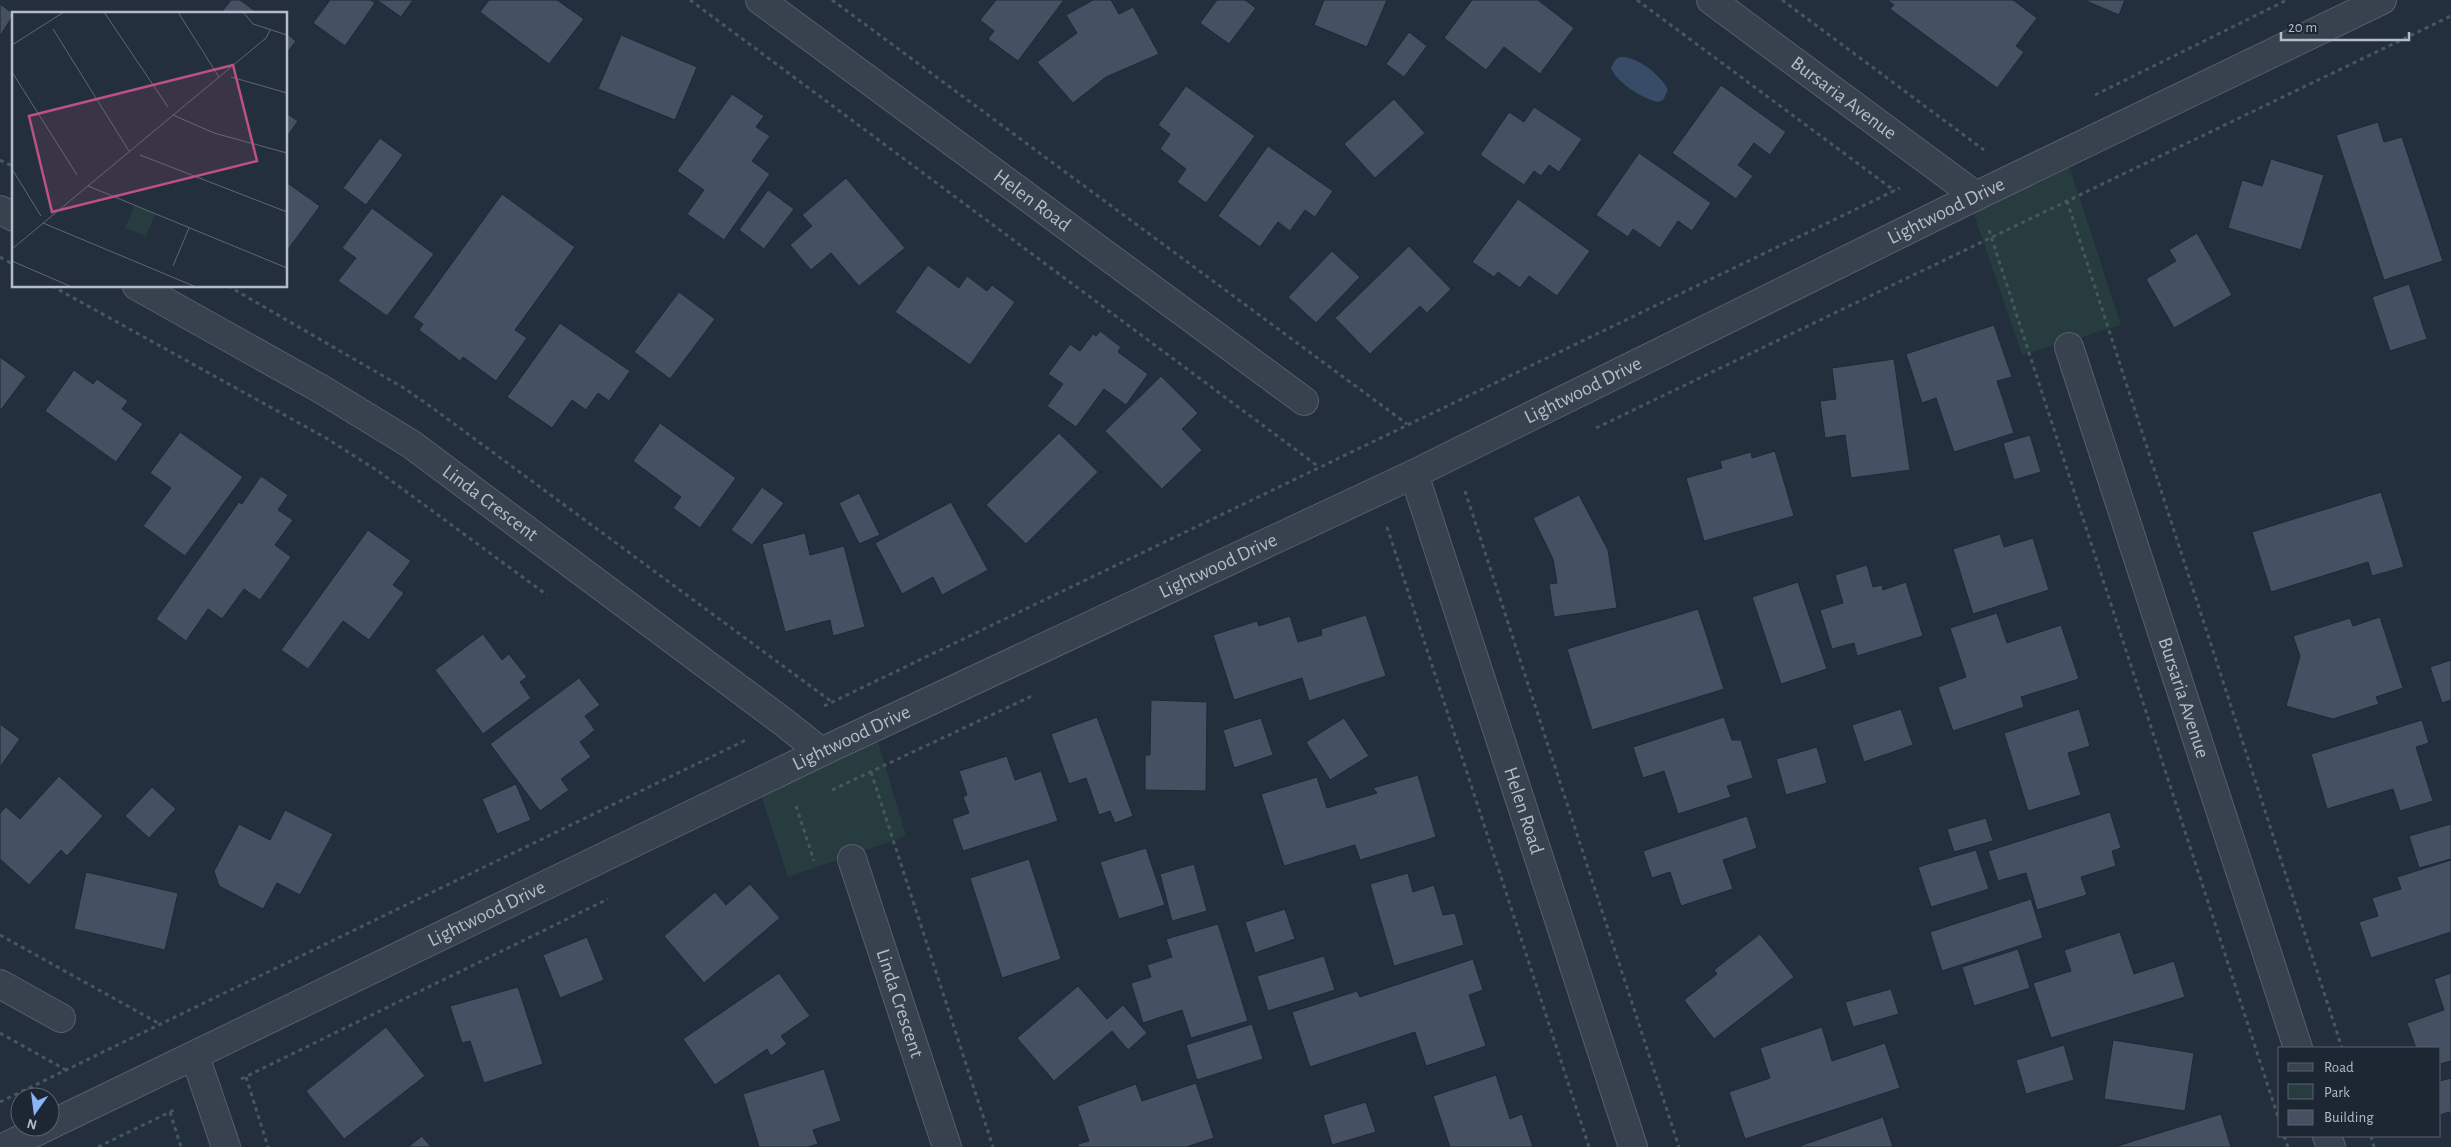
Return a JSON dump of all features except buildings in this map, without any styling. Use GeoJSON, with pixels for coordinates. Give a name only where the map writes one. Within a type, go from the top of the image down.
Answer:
{"type":"FeatureCollection","features":[{"type":"Feature","properties":{"kind":"street","name":"Helen Road"},"geometry":{"type":"LineString","coordinates":[[760,0],[1304,401]]}},
{"type":"Feature","properties":{"kind":"street","name":"Bursaria Avenue"},"geometry":{"type":"LineString","coordinates":[[1711,0],[1976,196]]}},
{"type":"Feature","properties":{"kind":"street","name":"Lightwood Drive"},"geometry":{"type":"LineString","coordinates":[[60,1120],[821,752],[1414,474],[1976,196],[2382,0]]}},
{"type":"Feature","properties":{"kind":"street"},"geometry":{"type":"LineString","coordinates":[[0,210],[12,216]]}},
{"type":"Feature","properties":{"kind":"street","name":"Linda Crescent"},"geometry":{"type":"LineString","coordinates":[[141,288],[321,389],[411,444],[821,752]]}},
{"type":"Feature","properties":{"kind":"street","name":"Bursaria Avenue"},"geometry":{"type":"LineString","coordinates":[[2069,347],[2298,1047]]}},
{"type":"Feature","properties":{"kind":"street","name":"Helen Road"},"geometry":{"type":"LineString","coordinates":[[1414,474],[1633,1147]]}},
{"type":"Feature","properties":{"kind":"street","name":"Linda Crescent"},"geometry":{"type":"LineString","coordinates":[[852,860],[947,1147]]}},
{"type":"Feature","properties":{"kind":"street"},"geometry":{"type":"LineString","coordinates":[[0,984],[61,1018]]}},
{"type":"Feature","properties":{"kind":"street"},"geometry":{"type":"LineString","coordinates":[[195,1056],[226,1147]]}},
{"type":"Feature","properties":{"kind":"street"},"geometry":{"type":"LineString","coordinates":[[5,1147],[26,1137]]}},
{"type":"Feature","properties":{"kind":"path"},"geometry":{"type":"LineString","coordinates":[[690,0],[1319,467]]}},
{"type":"Feature","properties":{"kind":"path"},"geometry":{"type":"LineString","coordinates":[[832,0],[1407,424]]}},
{"type":"Feature","properties":{"kind":"path"},"geometry":{"type":"LineString","coordinates":[[1637,0],[1895,191]]}},
{"type":"Feature","properties":{"kind":"path"},"geometry":{"type":"LineString","coordinates":[[1782,0],[1984,150],[1992,146]]}},
{"type":"Feature","properties":{"kind":"path"},"geometry":{"type":"LineString","coordinates":[[2091,97],[2287,0]]}},
{"type":"Feature","properties":{"kind":"path"},"geometry":{"type":"LineString","coordinates":[[1590,431],[2451,16]]}},
{"type":"Feature","properties":{"kind":"path"},"geometry":{"type":"LineString","coordinates":[[0,160],[12,166]]}},
{"type":"Feature","properties":{"kind":"path"},"geometry":{"type":"LineString","coordinates":[[231,288],[395,383],[434,409],[832,702],[1900,188]]}},
{"type":"Feature","properties":{"kind":"path"},"geometry":{"type":"LineString","coordinates":[[2066,201],[2342,1047]]}},
{"type":"Feature","properties":{"kind":"path"},"geometry":{"type":"LineString","coordinates":[[1991,238],[2278,1117]]}},
{"type":"Feature","properties":{"kind":"path"},"geometry":{"type":"LineString","coordinates":[[0,257],[12,264]]}},
{"type":"Feature","properties":{"kind":"path"},"geometry":{"type":"LineString","coordinates":[[56,288],[326,438],[378,471],[555,600]]}},
{"type":"Feature","properties":{"kind":"path"},"geometry":{"type":"LineString","coordinates":[[1474,486],[1465,491],[1679,1147]]}},
{"type":"Feature","properties":{"kind":"path"},"geometry":{"type":"LineString","coordinates":[[1378,532],[1387,527],[1589,1147]]}},
{"type":"Feature","properties":{"kind":"path"},"geometry":{"type":"LineString","coordinates":[[829,791],[871,773],[1040,692]]}},
{"type":"Feature","properties":{"kind":"path"},"geometry":{"type":"LineString","coordinates":[[0,1102],[747,741],[739,735]]}},
{"type":"Feature","properties":{"kind":"path"},"geometry":{"type":"LineString","coordinates":[[871,773],[993,1147]]}},
{"type":"Feature","properties":{"kind":"path"},"geometry":{"type":"LineString","coordinates":[[787,810],[804,802]]}},
{"type":"Feature","properties":{"kind":"path"},"geometry":{"type":"LineString","coordinates":[[268,1147],[246,1077],[610,898]]}},
{"type":"Feature","properties":{"kind":"path"},"geometry":{"type":"LineString","coordinates":[[0,936],[160,1025]]}},
{"type":"Feature","properties":{"kind":"path"},"geometry":{"type":"LineString","coordinates":[[0,1033],[66,1070]]}},
{"type":"Feature","properties":{"kind":"path"},"geometry":{"type":"LineString","coordinates":[[98,1147],[170,1112],[181,1147]]}},
{"type":"Feature","properties":{"kind":"green space"},"geometry":{"type":"Polygon","coordinates":[[[2065,153],[2121,325],[2022,355],[1969,200],[2065,153]]]}},
{"type":"Feature","properties":{"kind":"green space"},"geometry":{"type":"Polygon","coordinates":[[[874,728],[906,836],[788,877],[757,783],[874,728]]]}},
{"type":"Feature","properties":{"kind":"water"},"geometry":{"type":"Polygon","coordinates":[[[1620,57],[1641,63],[1660,78],[1668,90],[1663,100],[1658,102],[1645,98],[1631,90],[1614,74],[1611,68],[1615,60],[1620,57]]]}}]}
